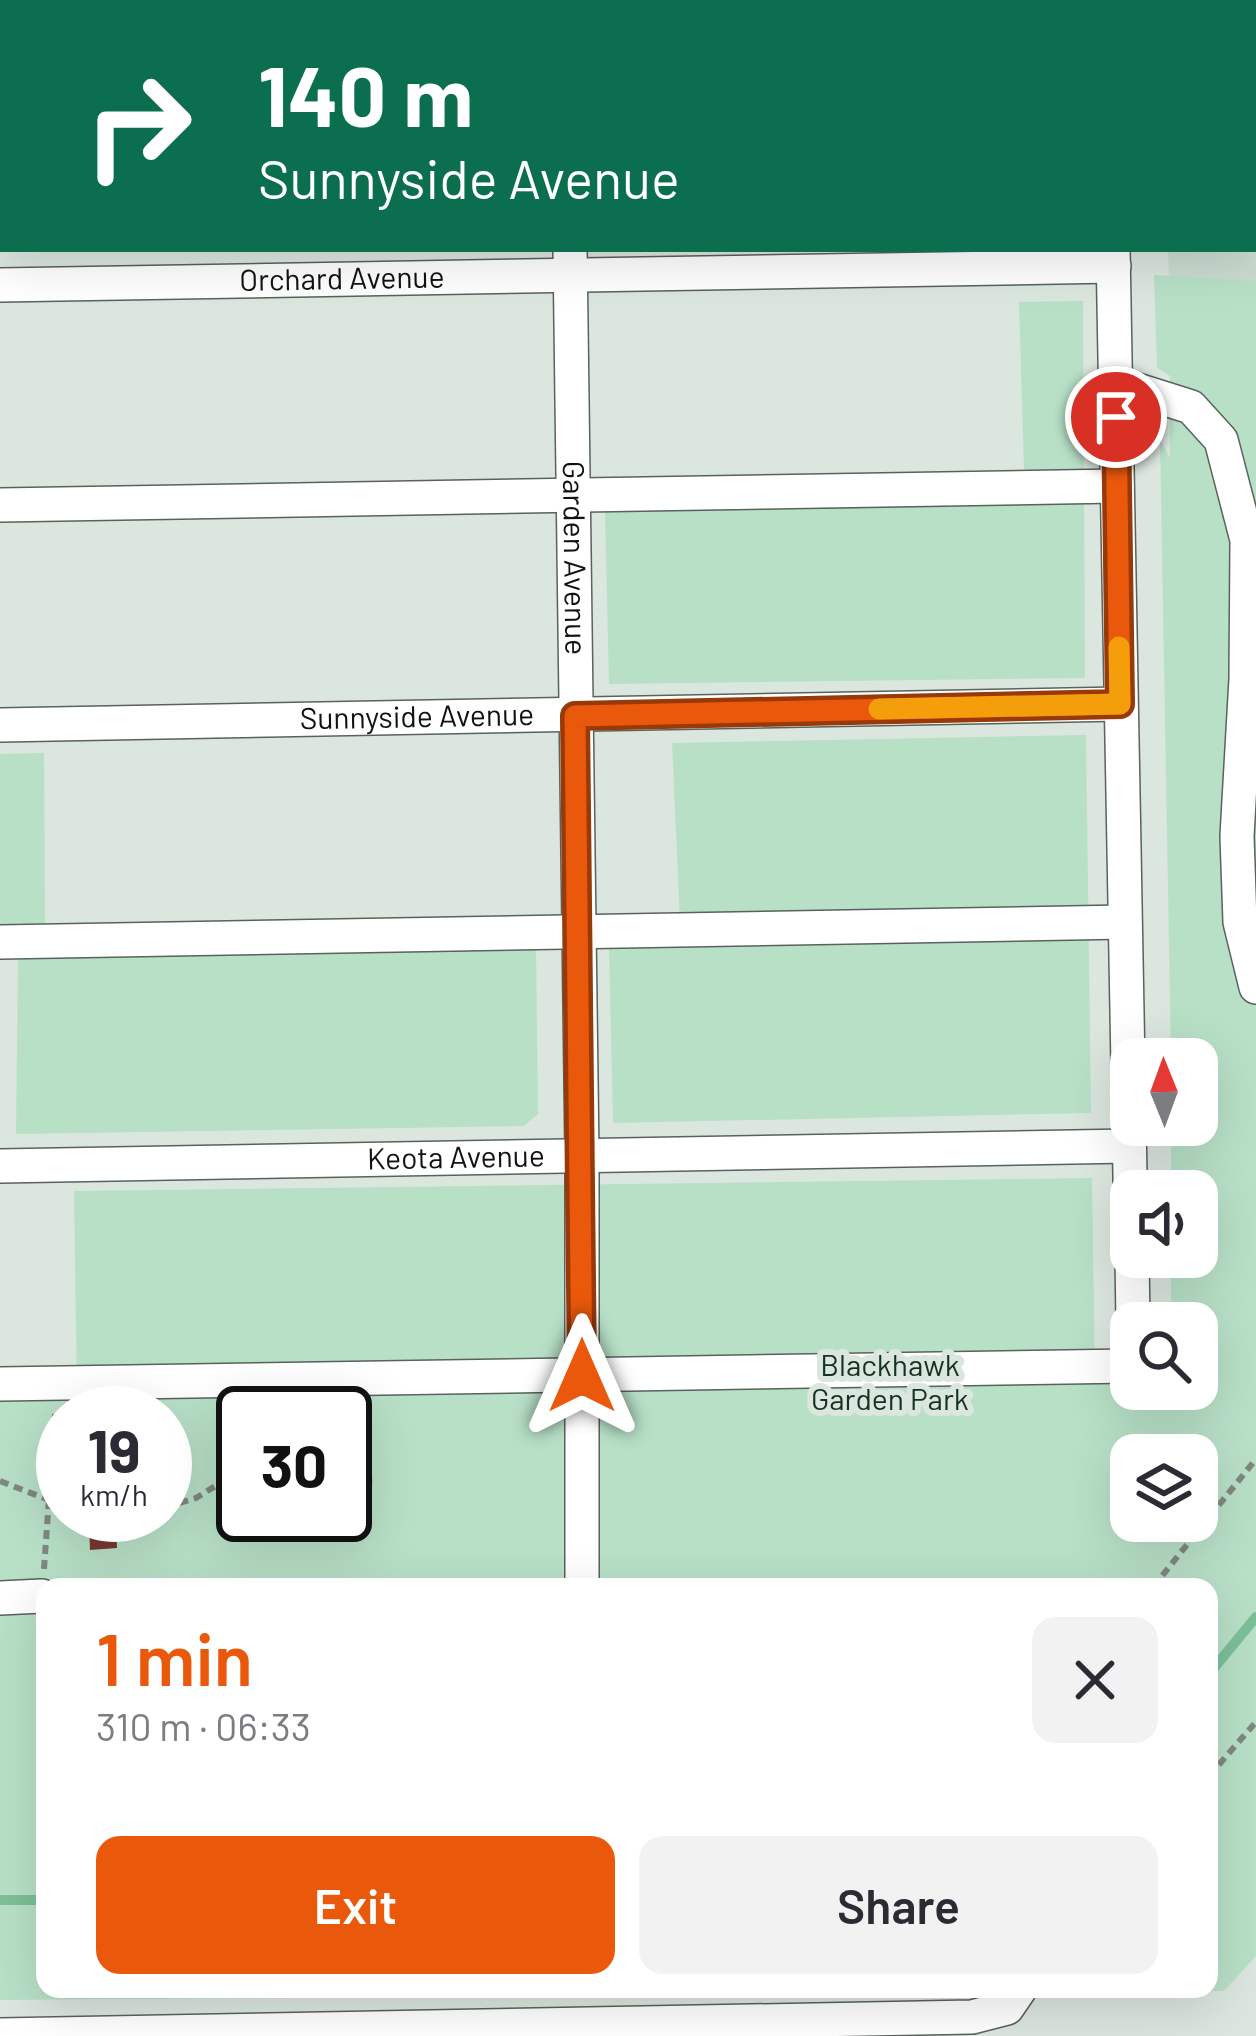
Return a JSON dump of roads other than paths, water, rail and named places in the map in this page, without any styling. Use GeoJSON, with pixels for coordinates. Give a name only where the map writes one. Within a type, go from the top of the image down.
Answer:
{"type":"FeatureCollection","features":[{"type":"Feature","properties":{"kind":"street","name":"Orchard Avenue"},"geometry":{"type":"LineString","coordinates":[[0,285],[570,262],[1113,257]]}},
{"type":"Feature","properties":{"kind":"street"},"geometry":{"type":"LineString","coordinates":[[1113,257],[1130,1170]]}},
{"type":"Feature","properties":{"kind":"street","name":"Garden Avenue"},"geometry":{"type":"LineString","coordinates":[[570,262],[582,1156],[582,1578]]}},
{"type":"Feature","properties":{"kind":"street"},"geometry":{"type":"LineString","coordinates":[[1115,382],[1191,407],[1221,440],[1247,540],[1246,679],[1237,836],[1240,922],[1256,987]]}},
{"type":"Feature","properties":{"kind":"street"},"geometry":{"type":"LineString","coordinates":[[0,505],[1117,486]]}},
{"type":"Feature","properties":{"kind":"street","name":"Sunnyside Avenue"},"geometry":{"type":"LineString","coordinates":[[0,725],[1120,704]]}},
{"type":"Feature","properties":{"kind":"street"},"geometry":{"type":"LineString","coordinates":[[0,943],[1124,922]]}},
{"type":"Feature","properties":{"kind":"street","name":"Keota Avenue"},"geometry":{"type":"LineString","coordinates":[[0,1166],[1130,1147]]}},
{"type":"Feature","properties":{"kind":"street"},"geometry":{"type":"LineString","coordinates":[[0,1384],[1110,1366]]}},
{"type":"Feature","properties":{"kind":"street"},"geometry":{"type":"LineString","coordinates":[[0,1598],[36,1596]]}},
{"type":"Feature","properties":{"kind":"street"},"geometry":{"type":"LineString","coordinates":[[0,2036],[972,2018],[1007,2008],[1014,1998]]}},
{"type":"Feature","properties":{"kind":"waterway"},"geometry":{"type":"LineString","coordinates":[[1218,1663],[1256,1617]]}},
{"type":"Feature","properties":{"kind":"waterway"},"geometry":{"type":"LineString","coordinates":[[0,1900],[36,1900]]}},
{"type":"Feature","properties":{"kind":"park label","name":"Blackhawk Garden Park"},"geometry":{"type":"Point","coordinates":[890,1383]}}]}
